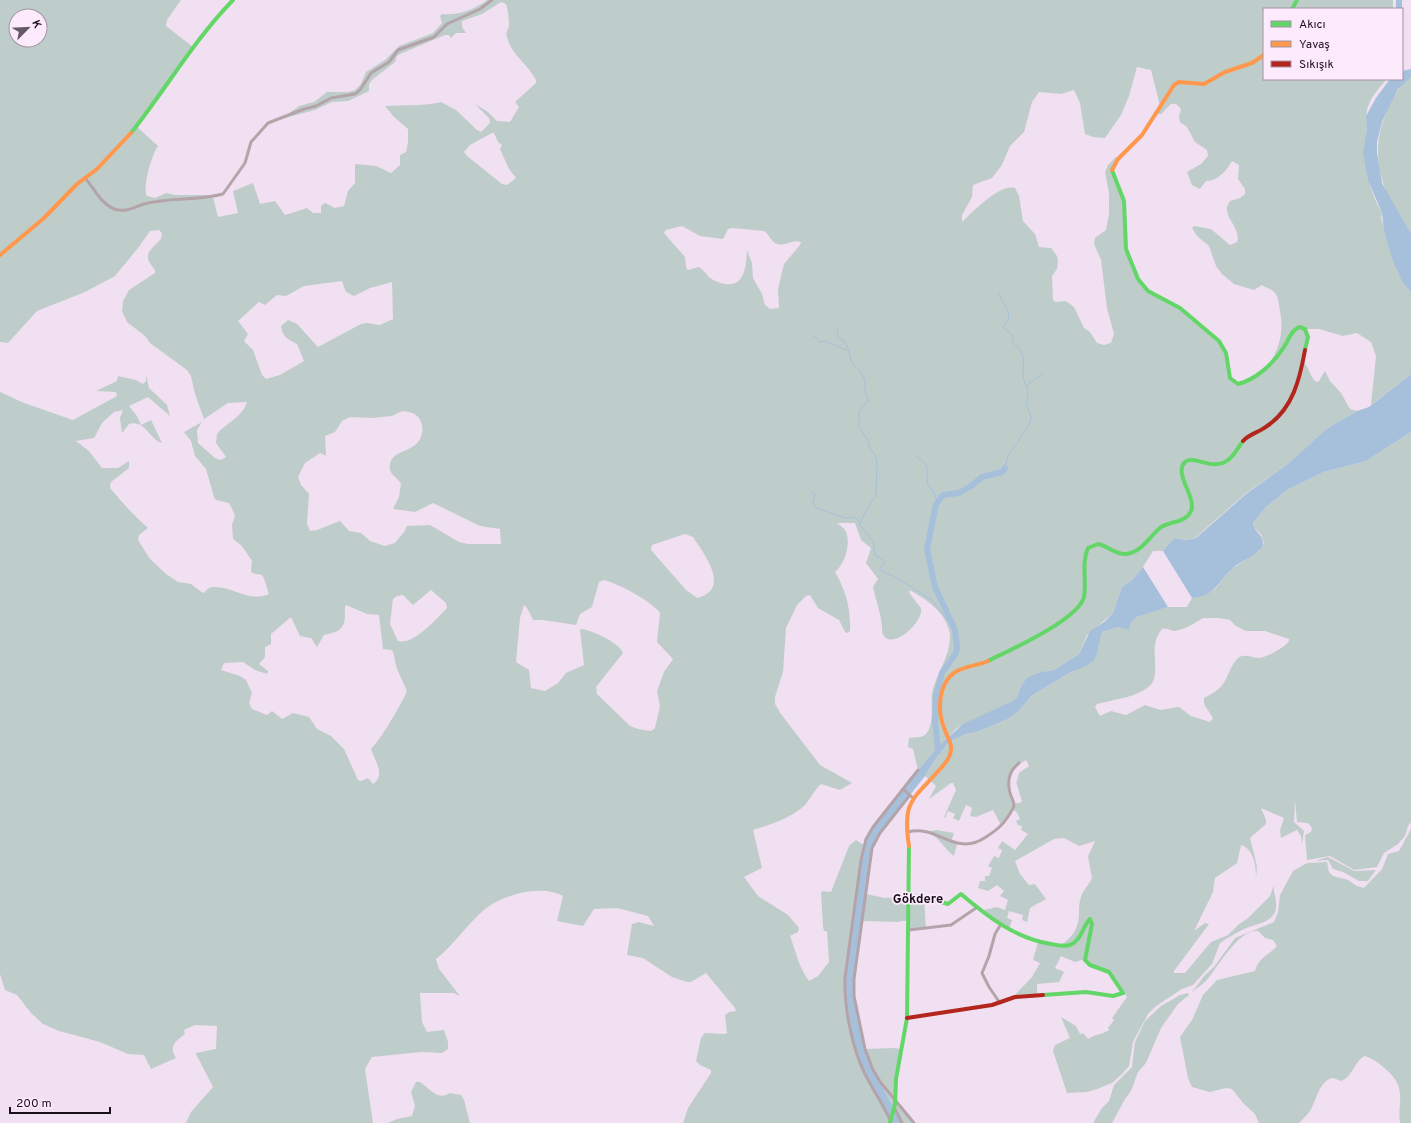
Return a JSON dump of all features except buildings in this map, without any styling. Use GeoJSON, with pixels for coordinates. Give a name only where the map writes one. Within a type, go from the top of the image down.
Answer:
{"type":"FeatureCollection","features":[{"type":"Feature","properties":{"kind":"street"},"geometry":{"type":"LineString","coordinates":[[0,255],[44,218],[85,178],[110,158],[154,104],[211,23],[233,0]]}},
{"type":"Feature","properties":{"kind":"street"},"geometry":{"type":"LineString","coordinates":[[85,178],[103,201],[118,210],[130,210],[145,204],[166,199],[203,199],[223,194],[246,160],[250,142],[268,122],[316,106],[331,98],[347,97],[355,94],[360,90],[370,73],[389,62],[398,50],[434,37],[447,24],[480,9],[492,0]]}},
{"type":"Feature","properties":{"kind":"street"},"geometry":{"type":"LineString","coordinates":[[914,1123],[880,1082],[868,1060],[857,1016],[854,979],[872,848],[880,833],[910,796],[921,788],[944,765],[951,754],[951,746],[942,724],[941,712],[942,695],[949,677],[958,671],[979,666],[994,659],[1076,611],[1082,604],[1085,595],[1083,566],[1088,548],[1098,544],[1121,554],[1130,554],[1144,544],[1161,528],[1187,516],[1192,510],[1193,503],[1182,476],[1182,468],[1186,462],[1192,459],[1204,464],[1215,465],[1229,460],[1244,439],[1274,421],[1294,394],[1300,377],[1308,334],[1305,329],[1299,327],[1294,330],[1276,357],[1253,378],[1238,384],[1232,381],[1228,373],[1226,353],[1219,341],[1180,308],[1148,291],[1138,278],[1126,249],[1124,201],[1112,172],[1112,168],[1117,160],[1140,138],[1174,85],[1182,82],[1195,85],[1204,84],[1225,72],[1252,63],[1263,56]]}},
{"type":"Feature","properties":{"kind":"street"},"geometry":{"type":"LineString","coordinates":[[908,832],[921,830],[958,844],[970,844],[983,839],[1005,821],[1013,809],[1009,779],[1011,771],[1019,763]]}},
{"type":"Feature","properties":{"kind":"street"},"geometry":{"type":"LineString","coordinates":[[891,1121],[860,1063],[850,1017],[845,978],[866,839],[873,827],[904,790],[918,770]]}},
{"type":"Feature","properties":{"kind":"street"},"geometry":{"type":"LineString","coordinates":[[904,790],[910,796]]}},
{"type":"Feature","properties":{"kind":"street"},"geometry":{"type":"LineString","coordinates":[[891,1121],[894,1108],[897,1068],[907,1018],[910,854],[907,812],[910,796]]}},
{"type":"Feature","properties":{"kind":"street"},"geometry":{"type":"LineString","coordinates":[[907,1018],[946,1013],[1000,1003],[1015,997],[1078,992],[1093,992],[1104,996],[1115,996],[1123,993],[1109,972],[1090,965],[1085,960],[1092,924],[1090,919],[1079,939],[1070,945],[1063,946],[1028,939],[976,908],[961,894],[948,904],[924,897],[909,896]]}},
{"type":"Feature","properties":{"kind":"street"},"geometry":{"type":"LineString","coordinates":[[909,930],[951,925],[976,908]]}},
{"type":"Feature","properties":{"kind":"street"},"geometry":{"type":"LineString","coordinates":[[1000,1003],[989,988],[982,973],[989,956],[995,934],[1001,924]]}},
{"type":"Feature","properties":{"kind":"street"},"geometry":{"type":"LineString","coordinates":[[850,1017],[857,1016]]}},
{"type":"Feature","properties":{"kind":"street"},"geometry":{"type":"LineString","coordinates":[[894,1108],[902,1123]]}},
{"type":"Feature","properties":{"kind":"shaded area"},"geometry":{"type":"Polygon","coordinates":[[[0,0],[181,0],[167,20],[166,26],[193,47],[137,127],[158,146],[148,171],[146,192],[147,196],[155,198],[166,193],[175,195],[211,195],[213,197],[218,217],[238,213],[233,191],[253,183],[260,204],[275,201],[285,215],[307,208],[313,213],[321,213],[321,206],[325,203],[335,208],[344,206],[348,191],[355,183],[355,164],[376,166],[391,173],[400,165],[400,155],[406,152],[408,143],[408,129],[394,117],[385,106],[422,105],[441,102],[456,110],[481,132],[490,123],[489,118],[475,104],[488,112],[497,121],[510,122],[519,107],[515,102],[536,83],[536,80],[533,74],[516,55],[509,44],[506,34],[509,26],[509,17],[506,4],[501,2],[482,14],[462,21],[462,27],[466,33],[456,33],[451,38],[449,35],[445,35],[397,56],[395,62],[373,79],[369,84],[369,91],[348,101],[332,102],[315,110],[281,119],[299,106],[314,102],[327,92],[349,92],[355,90],[361,84],[366,72],[385,60],[399,46],[433,33],[442,23],[440,16],[442,14],[454,14],[466,11],[487,0],[1393,0],[1393,8],[1263,8],[1263,80],[1386,80],[1374,95],[1367,110],[1366,160],[1369,182],[1382,213],[1381,218],[1398,272],[1411,292],[1411,374],[1371,405],[1376,356],[1371,342],[1357,333],[1343,336],[1319,329],[1305,329],[1307,334],[1303,362],[1307,366],[1312,377],[1316,382],[1319,381],[1325,371],[1330,381],[1341,393],[1350,409],[1357,411],[1326,429],[1289,463],[1245,494],[1195,538],[1186,540],[1174,538],[1163,551],[1153,551],[1143,567],[1132,580],[1122,587],[1113,613],[1087,635],[1079,654],[1054,670],[1046,671],[1021,686],[1017,697],[1012,701],[957,728],[918,770],[913,749],[908,747],[909,738],[923,736],[929,729],[932,718],[933,689],[945,660],[949,645],[949,630],[943,617],[933,606],[909,590],[910,594],[921,608],[921,613],[918,619],[909,631],[897,639],[891,640],[885,637],[882,633],[881,617],[873,587],[878,579],[866,563],[871,548],[861,540],[855,523],[837,523],[846,531],[848,540],[844,560],[835,572],[847,600],[850,615],[850,631],[847,633],[845,632],[839,620],[818,608],[810,595],[806,596],[797,605],[786,628],[783,672],[775,697],[775,704],[820,765],[852,783],[840,790],[821,784],[806,804],[799,810],[780,821],[753,830],[762,868],[744,877],[758,896],[788,915],[799,928],[798,932],[790,936],[800,964],[809,981],[818,976],[829,962],[827,931],[824,931],[823,927],[821,893],[823,891],[831,892],[849,846],[856,840],[864,845],[845,987],[891,1123],[683,1123],[688,1108],[711,1073],[711,1070],[700,1065],[696,1061],[701,1038],[705,1033],[727,1033],[725,1015],[729,1012],[736,1011],[735,1008],[706,973],[691,982],[687,982],[672,977],[643,958],[627,955],[632,924],[639,922],[654,926],[648,916],[617,908],[594,909],[583,926],[557,921],[563,896],[554,892],[523,892],[502,899],[493,904],[478,915],[436,959],[439,969],[460,996],[454,993],[420,993],[422,1022],[427,1032],[444,1030],[448,1042],[448,1049],[442,1053],[421,1052],[372,1057],[365,1069],[373,1123],[186,1123],[191,1112],[213,1087],[196,1053],[216,1049],[217,1026],[195,1025],[184,1030],[185,1034],[175,1042],[173,1048],[176,1058],[151,1069],[144,1055],[128,1054],[100,1042],[59,1031],[43,1024],[31,1013],[17,995],[5,990],[0,974],[0,392],[24,403],[73,420],[117,396],[116,392],[96,391],[117,381],[118,376],[136,380],[143,384],[146,381],[146,375],[149,388],[167,405],[170,416],[148,397],[129,406],[137,416],[141,425],[151,420],[162,443],[154,438],[139,424],[135,423],[129,424],[122,433],[120,418],[123,410],[114,412],[102,423],[94,438],[76,441],[89,451],[102,468],[118,468],[129,461],[129,468],[111,482],[110,488],[148,528],[139,535],[138,540],[150,559],[166,574],[178,582],[191,584],[203,593],[211,587],[221,587],[254,597],[269,594],[262,575],[252,573],[252,561],[242,546],[233,539],[232,525],[235,515],[229,503],[216,500],[214,497],[206,469],[195,456],[191,441],[184,432],[202,422],[197,430],[198,443],[215,458],[221,460],[226,457],[216,443],[217,434],[242,412],[247,402],[228,403],[204,419],[195,394],[191,376],[187,370],[150,343],[145,336],[127,322],[122,311],[123,301],[129,290],[155,273],[155,270],[148,260],[148,256],[151,250],[161,239],[162,233],[159,230],[150,231],[115,276],[85,292],[37,311],[8,343],[0,342],[0,0]],[[1137,67],[1129,96],[1121,115],[1105,138],[1093,137],[1085,134],[1080,103],[1074,90],[1061,94],[1039,92],[1032,102],[1024,132],[1010,146],[1002,165],[992,178],[973,185],[972,197],[962,215],[962,222],[994,194],[1009,188],[1015,188],[1019,196],[1023,221],[1035,234],[1039,247],[1051,248],[1057,256],[1057,269],[1052,276],[1053,300],[1056,302],[1066,301],[1074,307],[1084,328],[1090,332],[1097,343],[1104,345],[1111,343],[1114,334],[1107,308],[1101,260],[1094,244],[1095,238],[1106,230],[1109,214],[1109,193],[1105,172],[1108,165],[1116,157],[1118,159],[1112,168],[1122,192],[1126,249],[1144,287],[1173,304],[1223,345],[1228,373],[1235,383],[1247,380],[1257,375],[1266,367],[1273,358],[1278,347],[1281,335],[1281,323],[1277,297],[1274,292],[1262,285],[1254,290],[1234,284],[1222,274],[1216,266],[1209,246],[1197,236],[1192,228],[1194,226],[1211,229],[1230,245],[1237,242],[1238,236],[1227,211],[1227,206],[1230,201],[1240,198],[1245,194],[1245,189],[1238,179],[1239,165],[1232,161],[1222,174],[1210,181],[1206,181],[1200,189],[1192,185],[1187,172],[1201,164],[1208,156],[1207,150],[1195,142],[1187,127],[1180,122],[1179,117],[1181,109],[1176,104],[1171,104],[1161,114],[1155,114],[1160,106],[1151,70],[1137,67]],[[494,133],[470,145],[464,152],[502,184],[507,185],[516,178],[509,169],[500,149],[502,145],[498,142],[494,133]],[[682,226],[666,230],[664,233],[685,257],[686,267],[688,270],[699,267],[713,280],[725,284],[738,282],[741,278],[744,273],[747,250],[752,263],[753,278],[762,294],[765,305],[770,309],[779,308],[778,289],[784,264],[801,242],[798,241],[782,245],[773,242],[764,231],[733,228],[728,229],[723,239],[700,236],[682,226]],[[342,281],[304,286],[286,296],[277,295],[265,305],[259,302],[238,321],[248,334],[244,341],[253,350],[262,375],[266,379],[280,375],[304,361],[297,344],[283,333],[281,326],[288,320],[297,324],[318,347],[361,324],[367,323],[380,325],[393,319],[392,282],[370,288],[354,296],[346,292],[342,281]],[[402,411],[392,416],[372,418],[350,417],[342,421],[335,432],[325,436],[326,456],[320,453],[305,463],[298,477],[301,485],[309,494],[307,524],[310,531],[317,530],[340,521],[349,531],[361,533],[370,541],[385,546],[395,543],[407,526],[430,525],[459,542],[468,544],[501,544],[500,529],[480,526],[433,503],[415,512],[393,509],[399,497],[401,484],[390,471],[390,464],[396,455],[416,444],[420,440],[422,433],[422,425],[417,416],[413,413],[402,411]],[[685,534],[652,545],[651,550],[686,590],[697,598],[707,593],[713,587],[714,579],[712,570],[703,552],[693,537],[685,534]],[[604,580],[599,582],[592,607],[580,614],[576,625],[533,620],[524,605],[520,618],[516,662],[529,670],[531,688],[545,691],[558,683],[566,673],[584,665],[580,629],[591,631],[604,637],[621,649],[623,653],[596,687],[597,694],[630,726],[651,731],[655,728],[660,706],[657,691],[664,672],[673,659],[657,642],[660,613],[650,604],[617,585],[604,580]],[[431,590],[413,605],[403,595],[397,596],[393,599],[390,624],[398,641],[411,639],[417,635],[447,608],[446,603],[431,590]],[[346,605],[345,620],[342,627],[336,632],[324,635],[317,647],[311,638],[300,636],[291,617],[271,634],[271,644],[265,647],[265,657],[259,664],[268,671],[267,674],[255,670],[243,662],[224,663],[221,670],[240,676],[246,680],[252,693],[249,703],[252,709],[267,715],[272,711],[282,719],[293,713],[309,717],[317,729],[331,736],[344,749],[358,780],[361,781],[368,778],[373,784],[379,776],[379,771],[371,748],[396,712],[407,691],[397,669],[393,652],[391,650],[383,649],[379,615],[367,614],[346,605]]]}},
{"type":"Feature","properties":{"kind":"shaded area"},"geometry":{"type":"Polygon","coordinates":[[[1411,77],[1411,234],[1400,218],[1385,187],[1380,171],[1378,155],[1379,138],[1383,121],[1399,88],[1407,79],[1411,77]]]}},
{"type":"Feature","properties":{"kind":"shaded area"},"geometry":{"type":"Polygon","coordinates":[[[1411,432],[1411,822],[1405,836],[1398,844],[1384,853],[1377,867],[1354,870],[1330,856],[1307,860],[1305,835],[1311,832],[1312,828],[1308,823],[1297,822],[1295,801],[1294,822],[1304,831],[1302,844],[1301,836],[1297,830],[1281,838],[1280,830],[1284,818],[1261,808],[1266,824],[1250,838],[1257,866],[1256,878],[1255,863],[1253,858],[1249,850],[1241,845],[1237,863],[1215,878],[1213,892],[1194,931],[1205,923],[1209,924],[1174,973],[1185,973],[1211,942],[1228,935],[1248,918],[1270,896],[1274,885],[1276,904],[1273,916],[1264,922],[1249,927],[1229,937],[1220,943],[1212,964],[1193,985],[1182,989],[1156,1006],[1148,1014],[1133,1042],[1129,1066],[1112,1083],[1087,1092],[1067,1093],[1053,1051],[1055,1045],[1070,1038],[1061,1017],[1076,1026],[1080,1034],[1083,1033],[1088,1039],[1109,1030],[1108,1028],[1114,1020],[1112,1018],[1127,997],[1111,974],[1092,966],[1085,959],[1075,962],[1061,956],[1055,968],[1064,972],[1059,982],[1037,984],[1037,995],[1012,998],[1032,977],[1040,963],[1033,960],[1038,942],[1059,946],[1068,940],[1074,932],[1079,919],[1079,905],[1081,897],[1092,878],[1088,856],[1095,841],[1079,846],[1064,838],[1054,839],[1015,861],[1020,874],[1029,885],[1035,884],[1046,899],[1030,908],[1027,922],[1022,920],[1023,915],[1009,911],[1007,918],[1012,920],[1009,929],[980,911],[997,907],[1005,910],[1008,900],[1000,896],[1004,891],[997,885],[988,891],[978,888],[980,881],[985,881],[985,876],[989,876],[992,868],[988,866],[994,856],[999,858],[1002,850],[998,848],[1002,841],[1015,850],[1028,834],[1021,830],[1022,826],[1018,825],[1016,821],[1020,819],[1016,811],[1012,810],[1001,825],[993,810],[976,817],[970,816],[972,808],[966,805],[959,821],[953,818],[955,814],[948,811],[945,818],[944,817],[956,790],[953,783],[929,799],[936,786],[925,776],[948,743],[965,734],[977,732],[1008,719],[1019,711],[1031,696],[1071,672],[1094,661],[1102,632],[1118,627],[1130,628],[1132,621],[1137,617],[1168,607],[1187,607],[1192,598],[1206,594],[1215,589],[1231,569],[1259,551],[1264,543],[1261,534],[1254,528],[1253,523],[1266,507],[1287,490],[1324,472],[1366,461],[1411,432]],[[1203,618],[1179,630],[1175,631],[1166,628],[1162,629],[1156,642],[1155,674],[1151,685],[1145,690],[1129,696],[1097,704],[1095,707],[1100,716],[1111,711],[1126,715],[1145,705],[1160,710],[1179,707],[1191,716],[1210,722],[1213,718],[1204,704],[1204,698],[1213,693],[1223,684],[1234,663],[1239,657],[1246,656],[1261,658],[1279,649],[1289,641],[1289,639],[1265,631],[1246,631],[1236,626],[1230,620],[1203,618]],[[1026,760],[1019,764],[1012,773],[1010,779],[1014,804],[1022,802],[1016,781],[1019,773],[1029,766],[1026,760]]]}},
{"type":"Feature","properties":{"kind":"shaded area"},"geometry":{"type":"Polygon","coordinates":[[[1411,829],[1411,1123],[1400,1123],[1400,1092],[1394,1078],[1380,1064],[1365,1056],[1358,1061],[1351,1073],[1345,1079],[1341,1081],[1333,1078],[1324,1083],[1318,1092],[1310,1111],[1299,1123],[1259,1123],[1255,1114],[1243,1103],[1232,1089],[1226,1088],[1210,1092],[1192,1087],[1188,1078],[1180,1037],[1192,1020],[1203,995],[1217,980],[1255,971],[1261,960],[1277,946],[1273,940],[1265,938],[1258,931],[1251,932],[1237,942],[1207,980],[1192,992],[1205,975],[1214,967],[1235,938],[1274,922],[1278,912],[1280,895],[1293,871],[1307,863],[1327,862],[1329,872],[1333,876],[1348,880],[1357,886],[1364,888],[1382,869],[1388,854],[1399,851],[1411,829]]]}},
{"type":"Feature","properties":{"kind":"shaded area"},"geometry":{"type":"Polygon","coordinates":[[[936,830],[954,833],[951,842],[957,844],[954,856],[934,836],[926,832],[936,830]]]}},
{"type":"Feature","properties":{"kind":"shaded area"},"geometry":{"type":"Polygon","coordinates":[[[1328,857],[1354,871],[1376,870],[1368,881],[1359,881],[1343,872],[1333,869],[1328,860],[1315,861],[1328,857]]]}},
{"type":"Feature","properties":{"kind":"shaded area"},"geometry":{"type":"Polygon","coordinates":[[[866,894],[885,898],[909,896],[924,897],[926,929],[909,930],[909,921],[862,921],[866,894]]]}},
{"type":"Feature","properties":{"kind":"shaded area"},"geometry":{"type":"Polygon","coordinates":[[[1188,993],[1189,995],[1178,1004],[1161,1028],[1146,1063],[1138,1072],[1131,1091],[1112,1123],[1093,1123],[1102,1108],[1109,1101],[1114,1085],[1132,1067],[1135,1042],[1145,1021],[1161,1006],[1180,995],[1188,993]]]}},
{"type":"Feature","properties":{"kind":"shaded area"},"geometry":{"type":"Polygon","coordinates":[[[865,1049],[901,1049],[895,1099],[914,1123],[902,1123],[873,1070],[865,1049]]]}},
{"type":"Feature","properties":{"kind":"shaded area"},"geometry":{"type":"Polygon","coordinates":[[[416,1082],[420,1082],[434,1093],[441,1096],[450,1093],[461,1095],[464,1100],[470,1123],[388,1123],[397,1119],[412,1116],[415,1106],[411,1092],[416,1082]]]}},
{"type":"Feature","properties":{"kind":"water"},"geometry":{"type":"Polygon","coordinates":[[[1411,69],[1411,77],[1398,89],[1382,122],[1377,142],[1377,153],[1382,183],[1411,234],[1411,292],[1402,281],[1393,261],[1384,231],[1382,213],[1368,180],[1363,153],[1367,129],[1366,116],[1376,98],[1389,80],[1403,80],[1403,71],[1411,69]]]}},
{"type":"Feature","properties":{"kind":"water"},"geometry":{"type":"Polygon","coordinates":[[[1411,374],[1411,432],[1366,461],[1324,472],[1287,490],[1266,507],[1253,523],[1253,526],[1263,541],[1260,550],[1235,566],[1212,591],[1200,597],[1192,598],[1163,551],[1174,538],[1186,540],[1196,538],[1246,494],[1289,463],[1326,429],[1357,411],[1369,407],[1411,374]]]}},
{"type":"Feature","properties":{"kind":"water"},"geometry":{"type":"Polygon","coordinates":[[[1143,567],[1168,607],[1137,617],[1132,621],[1129,630],[1118,627],[1102,632],[1094,661],[1071,672],[1031,696],[1019,711],[1008,719],[977,732],[965,734],[948,743],[874,843],[853,987],[862,1036],[873,1070],[902,1123],[891,1123],[865,1075],[853,1038],[845,987],[863,851],[869,833],[918,770],[941,744],[963,724],[1012,701],[1017,697],[1021,686],[1028,677],[1041,672],[1054,670],[1079,654],[1090,631],[1104,622],[1113,613],[1122,587],[1132,580],[1143,567]]]}},
{"type":"Feature","properties":{"kind":"waterway"},"geometry":{"type":"LineString","coordinates":[[1399,0],[1399,8]]}},
{"type":"Feature","properties":{"kind":"waterway"},"geometry":{"type":"LineString","coordinates":[[998,293],[1008,311],[1009,319],[1003,327],[1012,335],[1013,343],[1022,353],[1023,376],[1027,388]]}},
{"type":"Feature","properties":{"kind":"waterway"},"geometry":{"type":"LineString","coordinates":[[838,330],[837,337],[843,340],[847,346],[852,363],[861,372],[865,380],[865,391],[868,401],[859,411],[859,426],[876,457],[877,463],[876,495],[865,512],[860,525],[873,541],[875,555],[884,561],[884,564],[880,568],[881,571],[892,575],[932,600],[955,630]]}},
{"type":"Feature","properties":{"kind":"waterway"},"geometry":{"type":"LineString","coordinates":[[813,337],[816,337],[819,342],[825,341],[846,350]]}},
{"type":"Feature","properties":{"kind":"waterway"},"geometry":{"type":"LineString","coordinates":[[1005,468],[1009,453],[1018,443],[1030,423],[1031,416],[1026,404],[1028,396],[1027,385],[1042,374]]}},
{"type":"Feature","properties":{"kind":"waterway"},"geometry":{"type":"LineString","coordinates":[[915,456],[921,460],[927,468],[928,485],[934,493],[937,502]]}},
{"type":"Feature","properties":{"kind":"waterway"},"geometry":{"type":"LineString","coordinates":[[938,751],[935,720],[936,696],[942,673],[956,653],[957,648],[955,630],[935,587],[927,549],[936,504],[943,495],[959,493],[982,477],[1002,472],[1005,468]]}},
{"type":"Feature","properties":{"kind":"waterway"},"geometry":{"type":"LineString","coordinates":[[811,491],[815,494],[813,503],[816,508],[845,518],[853,517],[860,522]]}},
{"type":"Feature","properties":{"kind":"traffic: fast"},"geometry":{"type":"LineString","coordinates":[[131,133],[206,31],[233,0]]}},
{"type":"Feature","properties":{"kind":"traffic: fast"},"geometry":{"type":"LineString","coordinates":[[1293,8],[1297,0]]}},
{"type":"Feature","properties":{"kind":"traffic: fast"},"geometry":{"type":"LineString","coordinates":[[1112,170],[1124,201],[1126,249],[1138,279],[1148,291],[1180,308],[1219,341],[1226,353],[1230,378],[1238,384],[1245,382],[1264,370],[1275,359],[1292,333],[1299,327],[1305,329],[1308,337],[1305,350]]}},
{"type":"Feature","properties":{"kind":"traffic: fast"},"geometry":{"type":"LineString","coordinates":[[988,661],[1042,634],[1070,615],[1079,606],[1084,597],[1084,566],[1088,548],[1098,544],[1122,554],[1132,553],[1141,547],[1160,528],[1181,520],[1189,515],[1192,506],[1191,499],[1183,479],[1182,472],[1182,467],[1185,462],[1193,460],[1210,464],[1222,463],[1232,456],[1243,441]]}},
{"type":"Feature","properties":{"kind":"traffic: fast"},"geometry":{"type":"LineString","coordinates":[[890,1123],[895,1104],[896,1079],[907,1018],[909,846]]}},
{"type":"Feature","properties":{"kind":"traffic: fast"},"geometry":{"type":"LineString","coordinates":[[909,896],[924,897],[948,904],[961,894],[981,911],[1014,932],[1038,941],[1060,946],[1068,946],[1074,943],[1090,919],[1092,924],[1085,960],[1090,965],[1109,972],[1123,993],[1113,996],[1086,992],[1043,995]]}},
{"type":"Feature","properties":{"kind":"traffic: slow"},"geometry":{"type":"LineString","coordinates":[[1112,170],[1118,159],[1142,135],[1174,85],[1179,82],[1204,84],[1225,72],[1252,63],[1263,56]]}},
{"type":"Feature","properties":{"kind":"traffic: slow"},"geometry":{"type":"LineString","coordinates":[[0,255],[44,218],[77,184],[97,169],[131,133]]}},
{"type":"Feature","properties":{"kind":"traffic: slow"},"geometry":{"type":"LineString","coordinates":[[909,846],[907,819],[912,802],[916,795],[945,763],[950,753],[951,745],[941,718],[940,711],[944,686],[951,675],[960,669],[988,661]]}},
{"type":"Feature","properties":{"kind":"traffic: jam"},"geometry":{"type":"LineString","coordinates":[[1243,441],[1267,426],[1283,411],[1298,382],[1305,350]]}},
{"type":"Feature","properties":{"kind":"traffic: jam"},"geometry":{"type":"LineString","coordinates":[[907,1018],[992,1005],[1015,997],[1043,995]]}},
{"type":"Feature","properties":{"kind":"district","name":"Gökdere"},"geometry":{"type":"Point","coordinates":[918,900]}}]}
